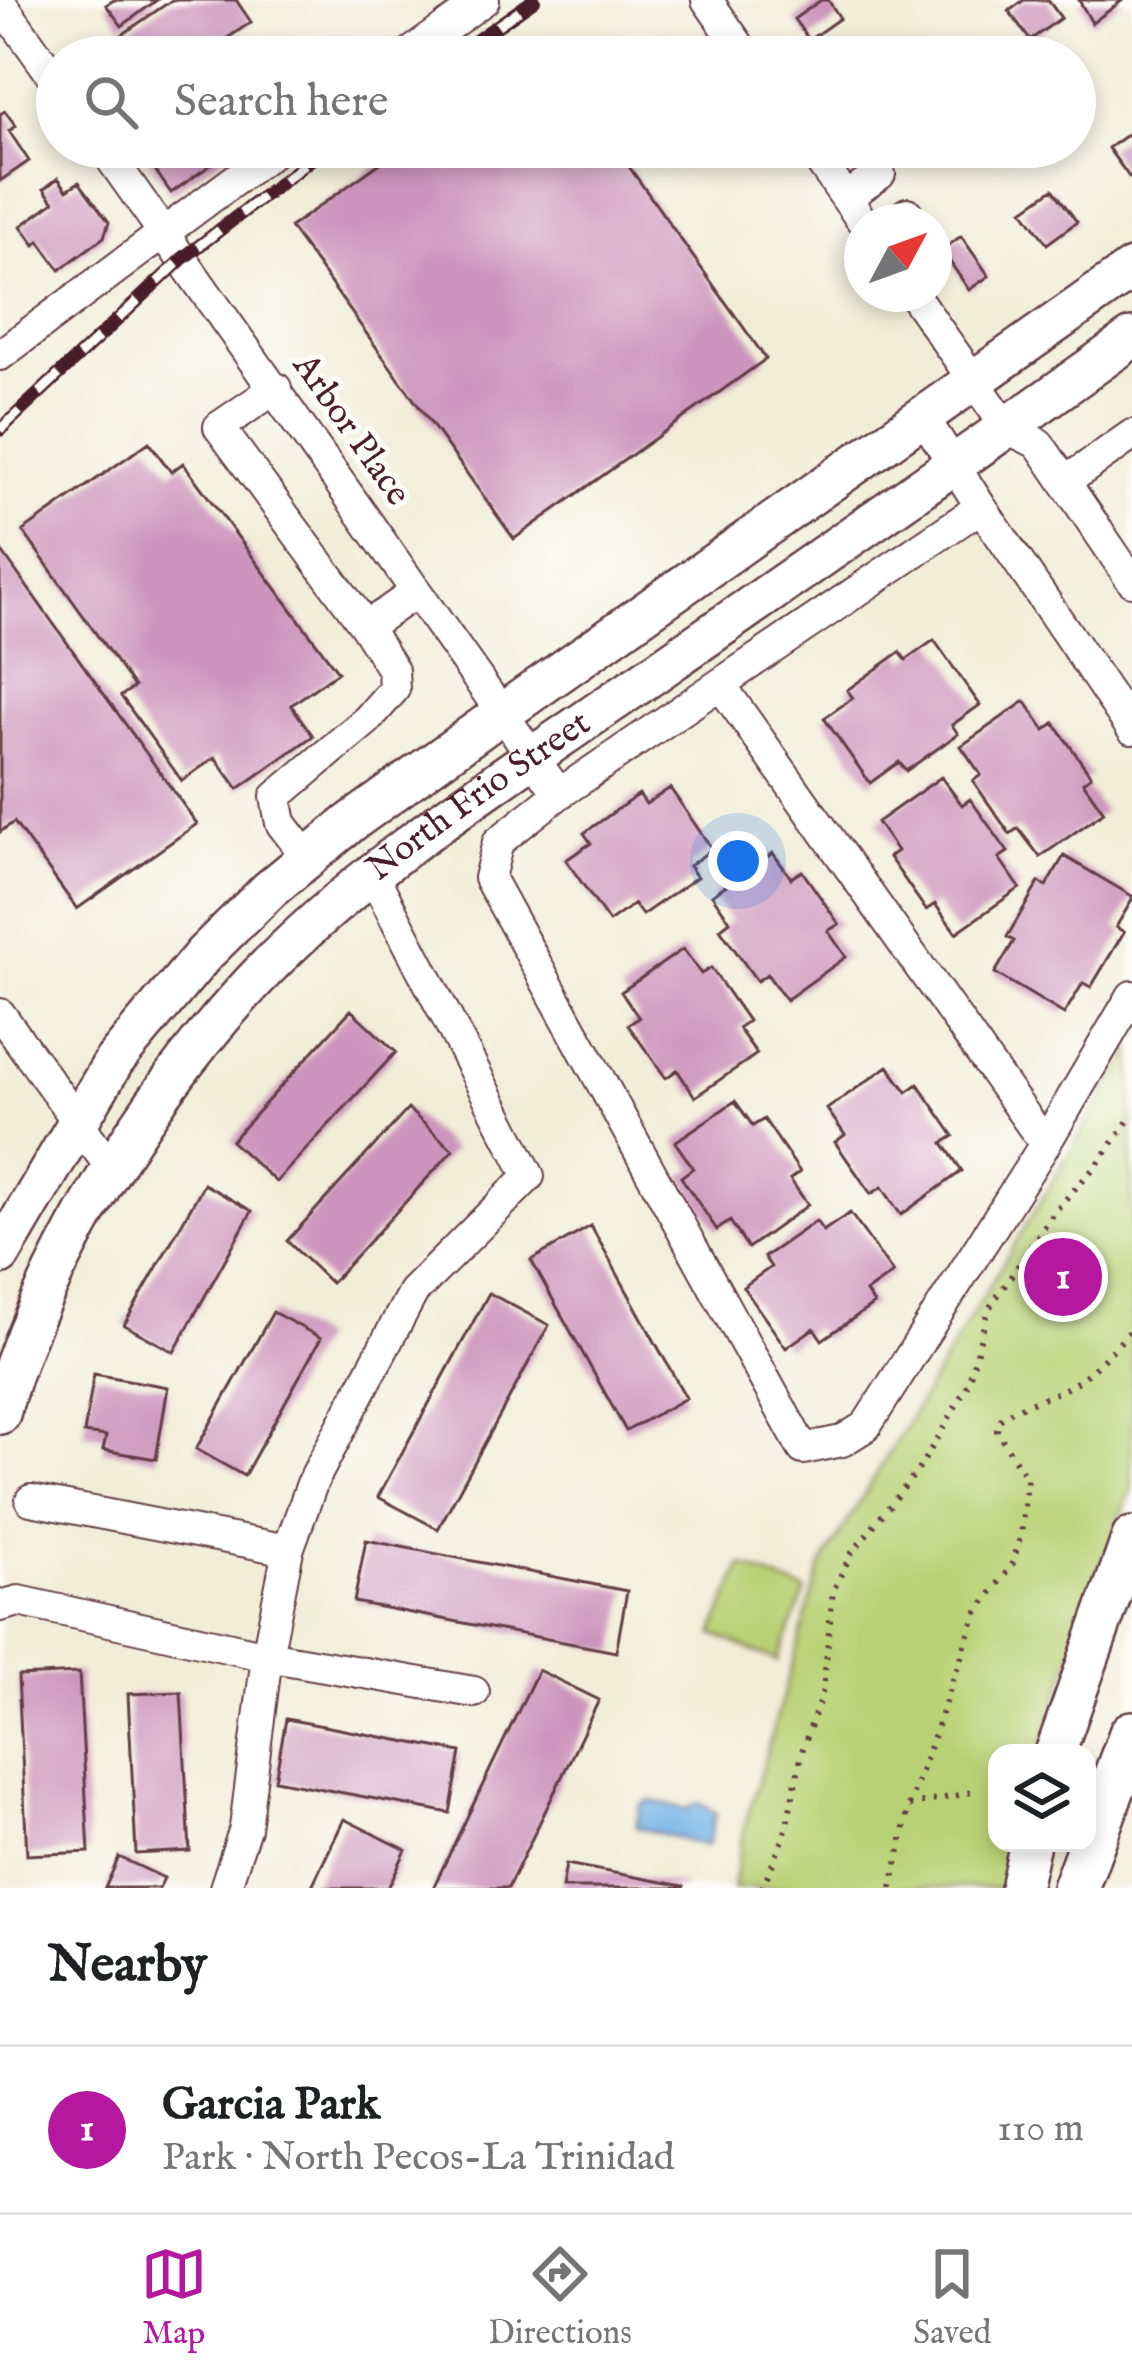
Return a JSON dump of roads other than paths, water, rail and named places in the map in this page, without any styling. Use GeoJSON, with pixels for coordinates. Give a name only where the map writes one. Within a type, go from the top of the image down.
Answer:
{"type":"FeatureCollection","features":[{"type":"Feature","properties":{"kind":"highway"},"geometry":{"type":"LineString","coordinates":[[1075,1888],[1132,1734]]}},
{"type":"Feature","properties":{"kind":"main road","name":"North Frio Street"},"geometry":{"type":"LineString","coordinates":[[0,1255],[114,1061],[204,954],[308,858],[501,713],[1132,269]]}},
{"type":"Feature","properties":{"kind":"main road","name":"North Frio Street"},"geometry":{"type":"LineString","coordinates":[[0,1414],[56,1265],[111,1168],[158,1094],[244,992],[373,875],[1132,338]]}},
{"type":"Feature","properties":{"kind":"main road"},"geometry":{"type":"LineString","coordinates":[[1058,1744],[1132,1537]]}},
{"type":"Feature","properties":{"kind":"main road"},"geometry":{"type":"LineString","coordinates":[[1020,1888],[1028,1852]]}},
{"type":"Feature","properties":{"kind":"street"},"geometry":{"type":"LineString","coordinates":[[433,36],[484,0]]}},
{"type":"Feature","properties":{"kind":"street"},"geometry":{"type":"LineString","coordinates":[[706,0],[732,36]]}},
{"type":"Feature","properties":{"kind":"street"},"geometry":{"type":"LineString","coordinates":[[0,2],[36,53]]}},
{"type":"Feature","properties":{"kind":"street","name":"Arbor Place"},"geometry":{"type":"LineString","coordinates":[[118,168],[559,794]]}},
{"type":"Feature","properties":{"kind":"street"},"geometry":{"type":"LineString","coordinates":[[0,355],[250,168]]}},
{"type":"Feature","properties":{"kind":"street"},"geometry":{"type":"LineString","coordinates":[[825,168],[850,204]]}},
{"type":"Feature","properties":{"kind":"street"},"geometry":{"type":"LineString","coordinates":[[858,204],[880,174]]}},
{"type":"Feature","properties":{"kind":"street"},"geometry":{"type":"LineString","coordinates":[[926,312],[1007,428],[1039,444],[1132,581]]}},
{"type":"Feature","properties":{"kind":"street"},"geometry":{"type":"LineString","coordinates":[[275,388],[219,427],[393,670],[394,689],[367,720],[276,797],[281,823],[308,858]]}},
{"type":"Feature","properties":{"kind":"street"},"geometry":{"type":"LineString","coordinates":[[925,418],[1132,729]]}},
{"type":"Feature","properties":{"kind":"street"},"geometry":{"type":"LineString","coordinates":[[1065,482],[1132,435]]}},
{"type":"Feature","properties":{"kind":"street"},"geometry":{"type":"LineString","coordinates":[[981,507],[559,794],[498,842],[489,878],[803,1449],[842,1441],[866,1426],[1045,1144],[1132,996]]}},
{"type":"Feature","properties":{"kind":"street"},"geometry":{"type":"LineString","coordinates":[[366,627],[416,592]]}},
{"type":"Feature","properties":{"kind":"street"},"geometry":{"type":"LineString","coordinates":[[720,684],[1045,1144]]}},
{"type":"Feature","properties":{"kind":"street"},"geometry":{"type":"LineString","coordinates":[[225,1888],[245,1828],[267,1656],[288,1550],[313,1480],[413,1292],[529,1176],[373,875]]}},
{"type":"Feature","properties":{"kind":"street"},"geometry":{"type":"LineString","coordinates":[[0,1014],[111,1168]]}},
{"type":"Feature","properties":{"kind":"street"},"geometry":{"type":"LineString","coordinates":[[31,1501],[288,1550]]}},
{"type":"Feature","properties":{"kind":"street"},"geometry":{"type":"LineString","coordinates":[[0,1606],[19,1601],[267,1656],[474,1692]]}},
{"type":"Feature","properties":{"kind":"water"},"geometry":{"type":"Polygon","coordinates":[[[650,1800],[686,1809],[699,1803],[716,1813],[707,1846],[636,1827],[640,1806],[650,1800]]]}},
{"type":"Feature","properties":{"kind":"railway"},"geometry":{"type":"LineString","coordinates":[[483,36],[534,0]]}},
{"type":"Feature","properties":{"kind":"railway"},"geometry":{"type":"LineString","coordinates":[[0,430],[182,259],[300,168]]}},
{"type":"Feature","properties":{"kind":"place","name":"Garcia Park"},"geometry":{"type":"Point","coordinates":[1063,1277]}}]}
